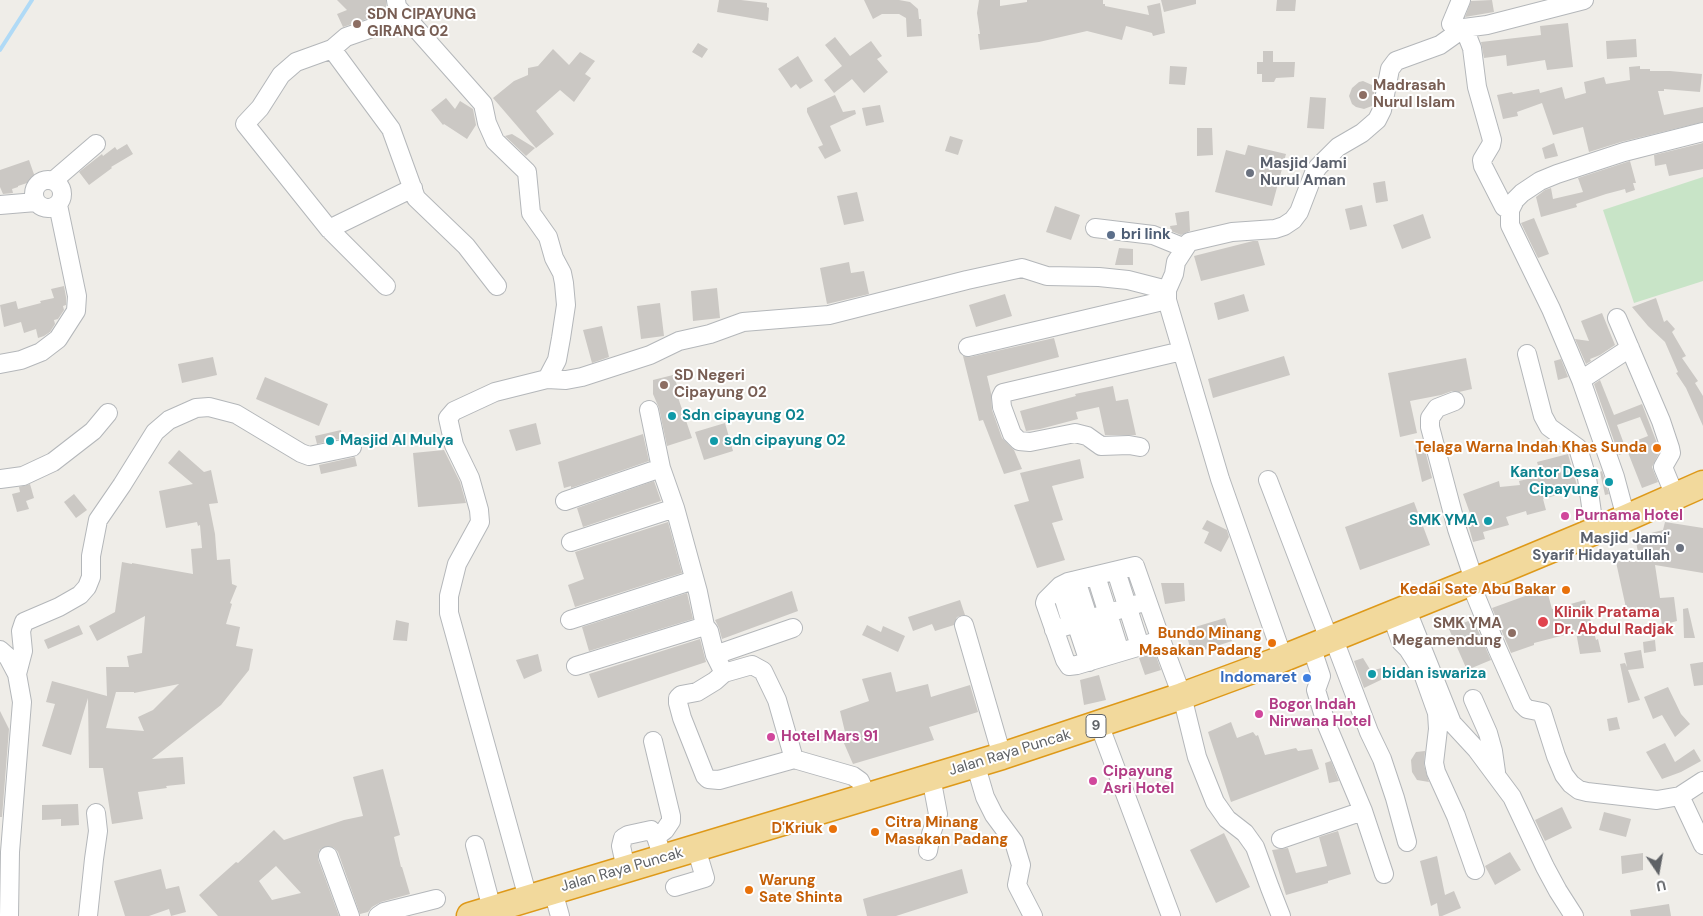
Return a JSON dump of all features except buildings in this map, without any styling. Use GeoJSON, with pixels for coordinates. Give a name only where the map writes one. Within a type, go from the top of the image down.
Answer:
{"type":"FeatureCollection","features":[{"type":"Feature","properties":{"kind":"highway","name":"Jalan Raya Puncak"},"geometry":{"type":"LineString","coordinates":[[481,913],[626,869],[659,848],[696,848],[1002,756],[1182,696],[1399,611],[1626,518],[1703,484]]}},
{"type":"Feature","properties":{"kind":"street"},"geometry":{"type":"LineString","coordinates":[[1461,0],[1451,24],[1464,28],[1487,25],[1584,0]]}},
{"type":"Feature","properties":{"kind":"street"},"geometry":{"type":"LineString","coordinates":[[386,286],[329,229],[245,124],[260,108],[281,75],[296,62],[332,49],[346,36],[392,21],[396,3]]}},
{"type":"Feature","properties":{"kind":"street"},"geometry":{"type":"LineString","coordinates":[[396,3],[483,104],[487,123],[495,141],[527,172],[531,212],[548,237],[564,283],[566,305],[560,345],[557,360],[547,379]]}},
{"type":"Feature","properties":{"kind":"street"},"geometry":{"type":"LineString","coordinates":[[1464,28],[1472,48],[1477,87],[1492,140],[1482,160],[1483,166],[1504,207],[1510,210]]}},
{"type":"Feature","properties":{"kind":"street"},"geometry":{"type":"LineString","coordinates":[[1283,658],[1220,479],[1182,351],[1167,295],[1176,262],[1189,242],[1232,232],[1275,229],[1293,220],[1299,212],[1314,173],[1318,168],[1338,147],[1362,133],[1377,120],[1382,110],[1390,69],[1396,61],[1440,45],[1464,28]]}},
{"type":"Feature","properties":{"kind":"street"},"geometry":{"type":"LineString","coordinates":[[332,49],[391,129],[416,198],[466,246],[497,286]]}},
{"type":"Feature","properties":{"kind":"street"},"geometry":{"type":"LineString","coordinates":[[1626,518],[1615,477],[1581,380],[1551,309],[1510,225],[1510,210],[1515,200],[1522,193],[1540,181],[1557,174],[1624,152],[1703,132]]}},
{"type":"Feature","properties":{"kind":"street"},"geometry":{"type":"LineString","coordinates":[[53,181],[96,144]]}},
{"type":"Feature","properties":{"kind":"street"},"geometry":{"type":"LineString","coordinates":[[48,180],[61,187],[63,197],[58,205],[48,209],[39,206],[36,202],[34,192],[39,183],[48,180]]}},
{"type":"Feature","properties":{"kind":"street"},"geometry":{"type":"LineString","coordinates":[[329,229],[413,188]]}},
{"type":"Feature","properties":{"kind":"street"},"geometry":{"type":"LineString","coordinates":[[0,205],[36,202]]}},
{"type":"Feature","properties":{"kind":"street"},"geometry":{"type":"LineString","coordinates":[[0,364],[21,360],[41,352],[58,339],[76,312],[77,296],[58,205]]}},
{"type":"Feature","properties":{"kind":"street"},"geometry":{"type":"LineString","coordinates":[[1095,228],[1153,235],[1184,248]]}},
{"type":"Feature","properties":{"kind":"street"},"geometry":{"type":"LineString","coordinates":[[528,898],[449,613],[449,596],[457,564],[480,522],[479,510],[470,478],[454,445],[448,418],[454,411],[495,392],[547,379],[566,380],[582,376],[650,355],[679,341],[710,334],[743,322],[829,315],[1022,268],[1047,276],[1128,280],[1167,295]]}},
{"type":"Feature","properties":{"kind":"street"},"geometry":{"type":"LineString","coordinates":[[968,347],[1167,295]]}},
{"type":"Feature","properties":{"kind":"street"},"geometry":{"type":"LineString","coordinates":[[1617,318],[1670,448],[1671,453],[1663,466],[1674,496]]}},
{"type":"Feature","properties":{"kind":"street"},"geometry":{"type":"LineString","coordinates":[[1581,380],[1630,348]]}},
{"type":"Feature","properties":{"kind":"street"},"geometry":{"type":"LineString","coordinates":[[1140,447],[1129,445],[1101,446],[1087,436],[1075,433],[1030,442],[1019,441],[1012,434],[1002,407],[1001,397],[1003,393],[1182,351]]}},
{"type":"Feature","properties":{"kind":"street"},"geometry":{"type":"LineString","coordinates":[[1527,354],[1543,416],[1549,427],[1578,448],[1587,478],[1592,513],[1597,530]]}},
{"type":"Feature","properties":{"kind":"street"},"geometry":{"type":"LineString","coordinates":[[1455,401],[1437,408],[1430,418],[1430,427],[1472,581],[1496,648],[1522,704],[1527,709],[1542,712],[1564,775],[1579,790],[1621,797],[1657,800],[1680,796],[1703,780]]}},
{"type":"Feature","properties":{"kind":"street"},"geometry":{"type":"LineString","coordinates":[[17,674],[23,651],[21,631],[24,622],[59,607],[80,595],[87,588],[91,577],[91,556],[98,520],[154,432],[169,420],[196,408],[209,406],[236,414],[309,456],[352,447]]}},
{"type":"Feature","properties":{"kind":"street"},"geometry":{"type":"LineString","coordinates":[[648,410],[661,468],[675,508],[705,626],[709,631],[715,655],[724,673]]}},
{"type":"Feature","properties":{"kind":"street"},"geometry":{"type":"LineString","coordinates":[[0,480],[23,476],[53,462],[93,431],[108,413]]}},
{"type":"Feature","properties":{"kind":"street"},"geometry":{"type":"LineString","coordinates":[[565,501],[661,468]]}},
{"type":"Feature","properties":{"kind":"street"},"geometry":{"type":"LineString","coordinates":[[1268,480],[1324,641],[1382,759],[1396,798],[1407,842]]}},
{"type":"Feature","properties":{"kind":"street"},"geometry":{"type":"LineString","coordinates":[[571,542],[675,508]]}},
{"type":"Feature","properties":{"kind":"street"},"geometry":{"type":"LineString","coordinates":[[1161,640],[1069,666],[1065,660],[1045,604],[1049,596],[1060,586],[1068,582],[1135,566],[1182,696],[1197,757],[1215,802],[1227,819],[1245,834],[1255,847],[1281,916]]}},
{"type":"Feature","properties":{"kind":"street"},"geometry":{"type":"LineString","coordinates":[[1116,571],[1140,646]]}},
{"type":"Feature","properties":{"kind":"street"},"geometry":{"type":"LineString","coordinates":[[1088,620],[1096,576]]}},
{"type":"Feature","properties":{"kind":"street"},"geometry":{"type":"LineString","coordinates":[[570,620],[694,580]]}},
{"type":"Feature","properties":{"kind":"street"},"geometry":{"type":"LineString","coordinates":[[1076,580],[1088,620],[1104,656]]}},
{"type":"Feature","properties":{"kind":"street"},"geometry":{"type":"LineString","coordinates":[[1060,586],[1088,620],[1104,656]]}},
{"type":"Feature","properties":{"kind":"street"},"geometry":{"type":"LineString","coordinates":[[1054,630],[1147,601]]}},
{"type":"Feature","properties":{"kind":"street"},"geometry":{"type":"LineString","coordinates":[[1399,611],[1452,722],[1497,775],[1519,810],[1558,891],[1574,916]]}},
{"type":"Feature","properties":{"kind":"street"},"geometry":{"type":"LineString","coordinates":[[1399,611],[1401,642],[1408,649],[1422,671],[1436,713],[1438,729],[1434,763],[1436,772],[1456,816],[1475,870]]}},
{"type":"Feature","properties":{"kind":"street"},"geometry":{"type":"LineString","coordinates":[[964,625],[1002,756]]}},
{"type":"Feature","properties":{"kind":"street"},"geometry":{"type":"LineString","coordinates":[[576,666],[705,626]]}},
{"type":"Feature","properties":{"kind":"street"},"geometry":{"type":"LineString","coordinates":[[715,655],[794,628]]}},
{"type":"Feature","properties":{"kind":"street"},"geometry":{"type":"LineString","coordinates":[[1324,641],[1321,676],[1316,690],[1329,732],[1363,811],[1384,874]]}},
{"type":"Feature","properties":{"kind":"street"},"geometry":{"type":"LineString","coordinates":[[0,650],[8,657],[17,674],[22,702],[6,911]]}},
{"type":"Feature","properties":{"kind":"street"},"geometry":{"type":"LineString","coordinates":[[794,759],[779,707],[763,671],[752,665],[724,673],[697,692],[681,695],[678,698],[682,718],[705,776],[708,779],[719,780],[794,759],[853,776],[860,780],[867,796]]}},
{"type":"Feature","properties":{"kind":"street"},"geometry":{"type":"LineString","coordinates":[[1473,698],[1488,733],[1497,775]]}},
{"type":"Feature","properties":{"kind":"street"},"geometry":{"type":"LineString","coordinates":[[1099,724],[1171,916]]}},
{"type":"Feature","properties":{"kind":"street"},"geometry":{"type":"LineString","coordinates":[[653,741],[671,816],[671,821],[659,848]]}},
{"type":"Feature","properties":{"kind":"street"},"geometry":{"type":"LineString","coordinates":[[975,764],[985,797],[994,815],[1014,842],[1021,865],[1017,885],[1033,916]]}},
{"type":"Feature","properties":{"kind":"street"},"geometry":{"type":"LineString","coordinates":[[928,852],[931,834],[938,814],[931,777]]}},
{"type":"Feature","properties":{"kind":"street"},"geometry":{"type":"LineString","coordinates":[[1680,796],[1702,840]]}},
{"type":"Feature","properties":{"kind":"street"},"geometry":{"type":"LineString","coordinates":[[1281,839],[1363,811]]}},
{"type":"Feature","properties":{"kind":"street"},"geometry":{"type":"LineString","coordinates":[[88,916],[98,831],[96,813]]}},
{"type":"Feature","properties":{"kind":"street"},"geometry":{"type":"LineString","coordinates":[[475,846],[481,913]]}},
{"type":"Feature","properties":{"kind":"street"},"geometry":{"type":"LineString","coordinates":[[675,887],[705,878],[696,848]]}},
{"type":"Feature","properties":{"kind":"street"},"geometry":{"type":"LineString","coordinates":[[328,856],[350,916]]}},
{"type":"Feature","properties":{"kind":"street"},"geometry":{"type":"LineString","coordinates":[[553,891],[560,916]]}},
{"type":"Feature","properties":{"kind":"street"},"geometry":{"type":"LineString","coordinates":[[378,916],[384,912],[436,899]]}},
{"type":"Feature","properties":{"kind":"green space"},"geometry":{"type":"Polygon","coordinates":[[[1703,177],[1703,281],[1634,303],[1603,210],[1703,177]]]}},
{"type":"Feature","properties":{"kind":"waterway"},"geometry":{"type":"LineString","coordinates":[[0,50],[32,0]]}},
{"type":"Feature","properties":{"kind":"place","name":"SDN CIPAYUNG GIRANG 02"},"geometry":{"type":"Point","coordinates":[357,24]}},
{"type":"Feature","properties":{"kind":"place","name":"Madrasah Nurul Islam"},"geometry":{"type":"Point","coordinates":[1363,95]}},
{"type":"Feature","properties":{"kind":"place","name":"Masjid Jami Nurul Aman"},"geometry":{"type":"Point","coordinates":[1250,173]}},
{"type":"Feature","properties":{"kind":"place","name":"bri link"},"geometry":{"type":"Point","coordinates":[1111,235]}},
{"type":"Feature","properties":{"kind":"place","name":"SD Negeri Cipayung 02"},"geometry":{"type":"Point","coordinates":[664,385]}},
{"type":"Feature","properties":{"kind":"place","name":"Sdn cipayung 02"},"geometry":{"type":"Point","coordinates":[672,416]}},
{"type":"Feature","properties":{"kind":"place","name":"Masjid Al Mulya"},"geometry":{"type":"Point","coordinates":[330,441]}},
{"type":"Feature","properties":{"kind":"place","name":"sdn cipayung 02"},"geometry":{"type":"Point","coordinates":[714,441]}},
{"type":"Feature","properties":{"kind":"place","name":"Telaga Warna Indah Khas Sunda"},"geometry":{"type":"Point","coordinates":[1657,448]}},
{"type":"Feature","properties":{"kind":"place","name":"Kantor Desa Cipayung"},"geometry":{"type":"Point","coordinates":[1609,482]}},
{"type":"Feature","properties":{"kind":"place","name":"Purnama Hotel"},"geometry":{"type":"Point","coordinates":[1565,516]}},
{"type":"Feature","properties":{"kind":"place","name":"SMK YMA"},"geometry":{"type":"Point","coordinates":[1488,521]}},
{"type":"Feature","properties":{"kind":"place","name":"Masjid Jami' Syarif Hidayatullah"},"geometry":{"type":"Point","coordinates":[1680,548]}},
{"type":"Feature","properties":{"kind":"place","name":"Kedai Sate Abu Bakar"},"geometry":{"type":"Point","coordinates":[1566,590]}},
{"type":"Feature","properties":{"kind":"place","name":"Klinik Pratama Dr. Abdul Radjak"},"geometry":{"type":"Point","coordinates":[1543,622]}},
{"type":"Feature","properties":{"kind":"place","name":"SMK YMA Megamendung"},"geometry":{"type":"Point","coordinates":[1512,633]}},
{"type":"Feature","properties":{"kind":"place","name":"Bundo Minang Masakan Padang"},"geometry":{"type":"Point","coordinates":[1272,643]}},
{"type":"Feature","properties":{"kind":"place","name":"bidan iswariza"},"geometry":{"type":"Point","coordinates":[1372,674]}},
{"type":"Feature","properties":{"kind":"place","name":"Indomaret"},"geometry":{"type":"Point","coordinates":[1307,678]}},
{"type":"Feature","properties":{"kind":"place","name":"Bogor Indah Nirwana Hotel"},"geometry":{"type":"Point","coordinates":[1259,714]}},
{"type":"Feature","properties":{"kind":"place","name":"Hotel Mars 91"},"geometry":{"type":"Point","coordinates":[771,737]}},
{"type":"Feature","properties":{"kind":"place","name":"Cipayung Asri Hotel"},"geometry":{"type":"Point","coordinates":[1093,781]}},
{"type":"Feature","properties":{"kind":"place","name":"D'Kriuk"},"geometry":{"type":"Point","coordinates":[833,829]}},
{"type":"Feature","properties":{"kind":"place","name":"Citra Minang Masakan Padang"},"geometry":{"type":"Point","coordinates":[875,832]}},
{"type":"Feature","properties":{"kind":"place","name":"Warung Sate Shinta"},"geometry":{"type":"Point","coordinates":[749,890]}}]}
